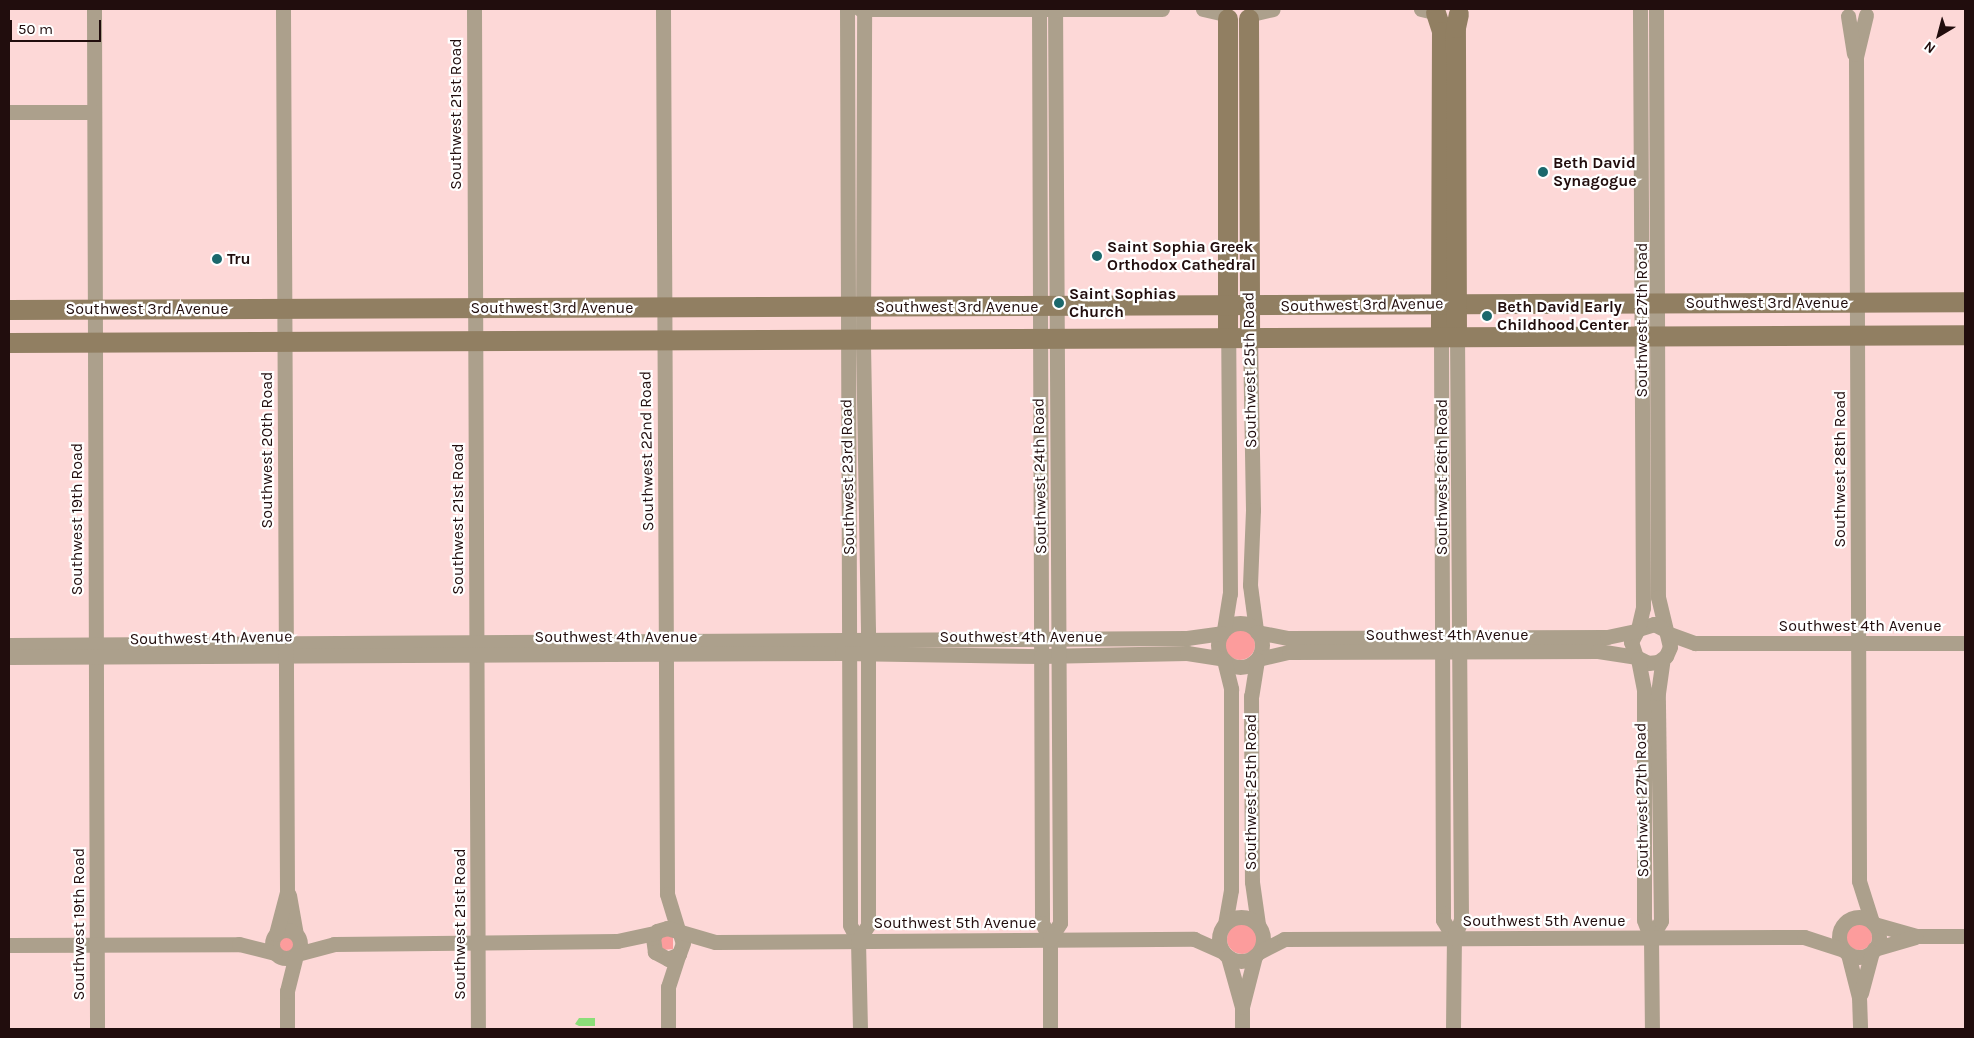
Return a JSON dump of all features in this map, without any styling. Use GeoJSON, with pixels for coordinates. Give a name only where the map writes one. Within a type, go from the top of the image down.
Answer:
{"type":"FeatureCollection","features":[{"type":"Feature","properties":{"kind":"main road"},"geometry":{"type":"LineString","coordinates":[[1431,11],[1445,18],[1464,11]]}},
{"type":"Feature","properties":{"kind":"main road","name":"Southwest 26th Road"},"geometry":{"type":"LineString","coordinates":[[1431,11],[1442,32],[1450,304]]}},
{"type":"Feature","properties":{"kind":"main road","name":"Southwest 26th Road"},"geometry":{"type":"LineString","coordinates":[[1449,337],[1456,28],[1464,11]]}},
{"type":"Feature","properties":{"kind":"main road"},"geometry":{"type":"LineString","coordinates":[[1217,12],[1239,22],[1259,12]]}},
{"type":"Feature","properties":{"kind":"main road","name":"Southwest 25th Road"},"geometry":{"type":"LineString","coordinates":[[1217,12],[1228,338]]}},
{"type":"Feature","properties":{"kind":"main road","name":"Southwest 25th Road"},"geometry":{"type":"LineString","coordinates":[[1250,338],[1259,12]]}},
{"type":"Feature","properties":{"kind":"main road","name":"Southwest 3rd Avenue"},"geometry":{"type":"LineString","coordinates":[[9,310],[1965,302]]}},
{"type":"Feature","properties":{"kind":"main road","name":"Southwest 3rd Avenue"},"geometry":{"type":"LineString","coordinates":[[9,343],[1965,335]]}},
{"type":"Feature","properties":{"kind":"street","name":"Southwest 19th Road"},"geometry":{"type":"LineString","coordinates":[[94,9],[96,1029]]}},
{"type":"Feature","properties":{"kind":"street","name":"Southwest 20th Road"},"geometry":{"type":"LineString","coordinates":[[276,935],[287,892],[283,9]]}},
{"type":"Feature","properties":{"kind":"street","name":"Southwest 21st Road"},"geometry":{"type":"LineString","coordinates":[[474,9],[478,1029]]}},
{"type":"Feature","properties":{"kind":"street","name":"Southwest 22nd Road"},"geometry":{"type":"LineString","coordinates":[[656,932],[667,894],[667,648],[664,341],[662,308],[663,9]]}},
{"type":"Feature","properties":{"kind":"street","name":"Southwest 23rd Road"},"geometry":{"type":"LineString","coordinates":[[847,9],[856,307]]}},
{"type":"Feature","properties":{"kind":"street"},"geometry":{"type":"LineString","coordinates":[[863,9],[1162,9]]}},
{"type":"Feature","properties":{"kind":"street","name":"Southwest 23rd Road"},"geometry":{"type":"LineString","coordinates":[[860,1029],[858,941],[850,925],[850,646],[863,9]]}},
{"type":"Feature","properties":{"kind":"street","name":"Southwest 24th Road"},"geometry":{"type":"LineString","coordinates":[[1039,9],[1048,307]]}},
{"type":"Feature","properties":{"kind":"street","name":"Southwest 24th Road"},"geometry":{"type":"LineString","coordinates":[[1050,1029],[1050,939],[1042,923],[1040,637],[1055,9]]}},
{"type":"Feature","properties":{"kind":"street","name":"Southwest 27th Road"},"geometry":{"type":"LineString","coordinates":[[1640,9],[1650,304]]}},
{"type":"Feature","properties":{"kind":"street","name":"Southwest 27th Road"},"geometry":{"type":"LineString","coordinates":[[1637,630],[1643,608],[1656,9]]}},
{"type":"Feature","properties":{"kind":"street"},"geometry":{"type":"LineString","coordinates":[[1841,11],[1872,11]]}},
{"type":"Feature","properties":{"kind":"street","name":"Southwest 28th Road"},"geometry":{"type":"LineString","coordinates":[[1841,11],[1852,52],[1856,57]]}},
{"type":"Feature","properties":{"kind":"street","name":"Southwest 28th Road"},"geometry":{"type":"LineString","coordinates":[[1872,11],[1856,57],[1859,881],[1873,923]]}},
{"type":"Feature","properties":{"kind":"street"},"geometry":{"type":"LineString","coordinates":[[9,112],[94,112]]}},
{"type":"Feature","properties":{"kind":"street","name":"Southwest 27th Road"},"geometry":{"type":"LineString","coordinates":[[1650,336],[1658,597],[1665,631]]}},
{"type":"Feature","properties":{"kind":"street","name":"Southwest 26th Road"},"geometry":{"type":"LineString","coordinates":[[1449,337],[1460,635],[1461,920],[1454,938],[1453,1029]]}},
{"type":"Feature","properties":{"kind":"street","name":"Southwest 26th Road"},"geometry":{"type":"LineString","coordinates":[[1449,337],[1442,636],[1443,920],[1454,938]]}},
{"type":"Feature","properties":{"kind":"street","name":"Southwest 25th Road"},"geometry":{"type":"LineString","coordinates":[[1223,632],[1230,604],[1228,338]]}},
{"type":"Feature","properties":{"kind":"street","name":"Southwest 25th Road"},"geometry":{"type":"LineString","coordinates":[[1250,338],[1253,510],[1250,585],[1256,631]]}},
{"type":"Feature","properties":{"kind":"street","name":"Southwest 23rd Road"},"geometry":{"type":"LineString","coordinates":[[856,339],[868,638],[868,925],[858,941]]}},
{"type":"Feature","properties":{"kind":"street","name":"Southwest 24th Road"},"geometry":{"type":"LineString","coordinates":[[1048,340],[1059,656],[1060,923],[1050,939]]}},
{"type":"Feature","properties":{"kind":"street"},"geometry":{"type":"LineString","coordinates":[[1240,623],[1256,631],[1262,645],[1257,659],[1238,667],[1223,659],[1218,646],[1223,632],[1240,623]]}},
{"type":"Feature","properties":{"kind":"street"},"geometry":{"type":"LineString","coordinates":[[1654,624],[1665,631],[1670,647],[1665,658],[1653,663],[1637,658],[1631,642],[1637,630],[1654,624]]}},
{"type":"Feature","properties":{"kind":"street","name":"Southwest 4th Avenue"},"geometry":{"type":"LineString","coordinates":[[1256,631],[1289,638],[1460,635],[1612,636],[1637,630]]}},
{"type":"Feature","properties":{"kind":"street","name":"Southwest 4th Avenue"},"geometry":{"type":"LineString","coordinates":[[1665,631],[1695,643],[1965,643]]}},
{"type":"Feature","properties":{"kind":"street","name":"Southwest 4th Avenue"},"geometry":{"type":"LineString","coordinates":[[9,657],[96,651],[850,646],[868,638],[1187,638],[1223,632]]}},
{"type":"Feature","properties":{"kind":"street","name":"Southwest 4th Avenue"},"geometry":{"type":"LineString","coordinates":[[1665,658],[1695,643]]}},
{"type":"Feature","properties":{"kind":"street","name":"Southwest 4th Avenue"},"geometry":{"type":"LineString","coordinates":[[9,645],[96,651]]}},
{"type":"Feature","properties":{"kind":"street","name":"Southwest 4th Avenue"},"geometry":{"type":"LineString","coordinates":[[850,646],[868,654],[1059,656],[1188,653],[1223,659]]}},
{"type":"Feature","properties":{"kind":"street","name":"Southwest 4th Avenue"},"geometry":{"type":"LineString","coordinates":[[1257,659],[1289,652],[1443,654],[1605,651],[1637,658]]}},
{"type":"Feature","properties":{"kind":"street","name":"Southwest 27th Road"},"geometry":{"type":"LineString","coordinates":[[1637,658],[1644,690],[1644,920],[1651,938],[1652,1029]]}},
{"type":"Feature","properties":{"kind":"street","name":"Southwest 27th Road"},"geometry":{"type":"LineString","coordinates":[[1651,938],[1661,921],[1658,693],[1665,658]]}},
{"type":"Feature","properties":{"kind":"street","name":"Southwest 25th Road"},"geometry":{"type":"LineString","coordinates":[[1223,659],[1231,690],[1231,890],[1224,925]]}},
{"type":"Feature","properties":{"kind":"street","name":"Southwest 25th Road"},"geometry":{"type":"LineString","coordinates":[[1257,659],[1251,701],[1252,888],[1259,926]]}},
{"type":"Feature","properties":{"kind":"street","name":"Southwest 28th Road"},"geometry":{"type":"LineString","coordinates":[[1845,922],[1859,881]]}},
{"type":"Feature","properties":{"kind":"street","name":"Southwest 20th Road"},"geometry":{"type":"LineString","coordinates":[[287,892],[290,896],[297,934]]}},
{"type":"Feature","properties":{"kind":"street","name":"Southwest 22nd Road"},"geometry":{"type":"LineString","coordinates":[[667,894],[679,932]]}},
{"type":"Feature","properties":{"kind":"street"},"geometry":{"type":"LineString","coordinates":[[1860,1029],[1859,997],[1845,951],[1838,936],[1845,922],[1860,916],[1873,923],[1917,936],[1965,936]]}},
{"type":"Feature","properties":{"kind":"street"},"geometry":{"type":"LineString","coordinates":[[1242,1007],[1218,939],[1224,925],[1242,917],[1259,926],[1263,937],[1242,1007],[1242,1029]]}},
{"type":"Feature","properties":{"kind":"street","name":"Southwest 5th Avenue"},"geometry":{"type":"LineString","coordinates":[[1804,937],[1845,922]]}},
{"type":"Feature","properties":{"kind":"street"},"geometry":{"type":"LineString","coordinates":[[1859,997],[1873,951],[1879,939],[1873,923]]}},
{"type":"Feature","properties":{"kind":"street","name":"Southwest 5th Avenue"},"geometry":{"type":"LineString","coordinates":[[679,932],[715,942],[1194,939],[1224,925]]}},
{"type":"Feature","properties":{"kind":"street","name":"Southwest 5th Avenue"},"geometry":{"type":"LineString","coordinates":[[1259,926],[1284,938],[1804,937],[1845,951]]}},
{"type":"Feature","properties":{"kind":"street"},"geometry":{"type":"LineString","coordinates":[[239,944],[287,958],[334,944],[617,941],[667,928],[679,932],[683,943],[668,986],[668,1029]]}},
{"type":"Feature","properties":{"kind":"street"},"geometry":{"type":"LineString","coordinates":[[9,946],[239,944],[276,935],[288,930],[334,944]]}},
{"type":"Feature","properties":{"kind":"street"},"geometry":{"type":"LineString","coordinates":[[656,932],[652,943],[668,986]]}},
{"type":"Feature","properties":{"kind":"street"},"geometry":{"type":"LineString","coordinates":[[287,1029],[287,991],[296,954],[301,943],[297,934]]}},
{"type":"Feature","properties":{"kind":"street"},"geometry":{"type":"LineString","coordinates":[[276,935],[272,943],[287,991]]}},
{"type":"Feature","properties":{"kind":"street"},"geometry":{"type":"LineString","coordinates":[[1845,951],[1863,956],[1917,936]]}},
{"type":"Feature","properties":{"kind":"street","name":"Southwest 5th Avenue"},"geometry":{"type":"LineString","coordinates":[[1257,954],[1284,938]]}},
{"type":"Feature","properties":{"kind":"street","name":"Southwest 5th Avenue"},"geometry":{"type":"LineString","coordinates":[[1194,939],[1225,955]]}},
{"type":"Feature","properties":{"kind":"street"},"geometry":{"type":"LineString","coordinates":[[617,941],[668,958],[679,953]]}},
{"type":"Feature","properties":{"kind":"street","name":"Southwest 5th Avenue"},"geometry":{"type":"LineString","coordinates":[[679,953],[715,942]]}},
{"type":"Feature","properties":{"kind":"street"},"geometry":{"type":"LineString","coordinates":[[1225,955],[1242,961],[1257,954]]}},
{"type":"Feature","properties":{"kind":"shaded area"},"geometry":{"type":"Polygon","coordinates":[[[1240,630],[1251,634],[1255,645],[1251,656],[1240,660],[1229,656],[1225,645],[1229,634],[1240,630]]]}},
{"type":"Feature","properties":{"kind":"shaded area"},"geometry":{"type":"Polygon","coordinates":[[[1242,924],[1253,928],[1257,939],[1253,950],[1242,954],[1231,950],[1227,939],[1231,928],[1242,924]]]}},
{"type":"Feature","properties":{"kind":"shaded area"},"geometry":{"type":"Polygon","coordinates":[[[1859,924],[1868,928],[1872,937],[1868,946],[1859,950],[1850,946],[1846,937],[1850,928],[1859,924]]]}},
{"type":"Feature","properties":{"kind":"shaded area"},"geometry":{"type":"Polygon","coordinates":[[[663,935],[673,937],[673,949],[662,950],[659,939],[663,935]]]}},
{"type":"Feature","properties":{"kind":"shaded area"},"geometry":{"type":"Polygon","coordinates":[[[287,936],[293,938],[295,944],[293,950],[287,952],[281,950],[279,944],[281,938],[287,936]]]}},
{"type":"Feature","properties":{"kind":"shaded area"},"geometry":{"type":"Polygon","coordinates":[[[579,1018],[595,1018],[595,1026],[579,1026],[575,1024],[579,1018]]]}},
{"type":"Feature","properties":{"kind":"place","name":"Beth David Synagogue"},"geometry":{"type":"Point","coordinates":[1543,172]}},
{"type":"Feature","properties":{"kind":"place","name":"Saint Sophia Greek Orthodox Cathedral"},"geometry":{"type":"Point","coordinates":[1097,256]}},
{"type":"Feature","properties":{"kind":"place","name":"Tru"},"geometry":{"type":"Point","coordinates":[217,259]}},
{"type":"Feature","properties":{"kind":"place","name":"Saint Sophias Church"},"geometry":{"type":"Point","coordinates":[1059,303]}},
{"type":"Feature","properties":{"kind":"place","name":"Beth David Early Childhood Center"},"geometry":{"type":"Point","coordinates":[1487,316]}}]}
